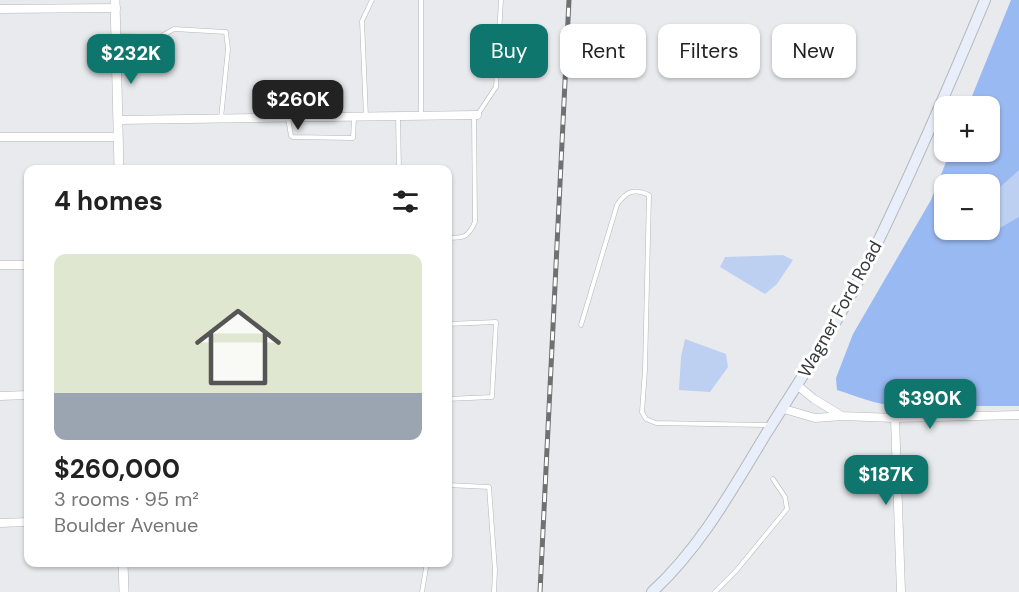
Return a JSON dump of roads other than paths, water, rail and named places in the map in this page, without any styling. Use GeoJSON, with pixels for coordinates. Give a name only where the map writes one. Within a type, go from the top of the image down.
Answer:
{"type":"FeatureCollection","features":[{"type":"Feature","properties":{"kind":"main road","name":"Wagner Ford Road"},"geometry":{"type":"LineString","coordinates":[[652,592],[700,538],[784,409],[835,322],[883,231],[985,0]]}},
{"type":"Feature","properties":{"kind":"street"},"geometry":{"type":"LineString","coordinates":[[0,9],[116,4],[119,165]]}},
{"type":"Feature","properties":{"kind":"street"},"geometry":{"type":"LineString","coordinates":[[118,120],[475,115]]}},
{"type":"Feature","properties":{"kind":"street"},"geometry":{"type":"LineString","coordinates":[[0,137],[118,137]]}},
{"type":"Feature","properties":{"kind":"street"},"geometry":{"type":"LineString","coordinates":[[0,266],[24,265]]}},
{"type":"Feature","properties":{"kind":"street"},"geometry":{"type":"LineString","coordinates":[[797,385],[814,399],[842,416]]}},
{"type":"Feature","properties":{"kind":"street"},"geometry":{"type":"LineString","coordinates":[[0,396],[24,395]]}},
{"type":"Feature","properties":{"kind":"street"},"geometry":{"type":"LineString","coordinates":[[784,409],[815,418],[1019,415]]}},
{"type":"Feature","properties":{"kind":"street"},"geometry":{"type":"LineString","coordinates":[[895,418],[901,592]]}},
{"type":"Feature","properties":{"kind":"street"},"geometry":{"type":"LineString","coordinates":[[0,523],[24,522]]}},
{"type":"Feature","properties":{"kind":"street"},"geometry":{"type":"LineString","coordinates":[[123,567],[124,592]]}},
{"type":"Feature","properties":{"kind":"lane"},"geometry":{"type":"LineString","coordinates":[[366,118],[362,21],[372,0]]}},
{"type":"Feature","properties":{"kind":"lane"},"geometry":{"type":"LineString","coordinates":[[421,0],[421,116]]}},
{"type":"Feature","properties":{"kind":"lane"},"geometry":{"type":"LineString","coordinates":[[452,238],[462,238],[471,232],[475,222],[475,115],[496,87],[501,0]]}},
{"type":"Feature","properties":{"kind":"lane"},"geometry":{"type":"LineString","coordinates":[[116,36],[160,37],[174,29],[226,32],[228,49],[221,119]]}},
{"type":"Feature","properties":{"kind":"lane"},"geometry":{"type":"LineString","coordinates":[[398,117],[399,165]]}},
{"type":"Feature","properties":{"kind":"lane"},"geometry":{"type":"LineString","coordinates":[[288,118],[293,137],[353,138],[354,118]]}},
{"type":"Feature","properties":{"kind":"lane"},"geometry":{"type":"LineString","coordinates":[[581,325],[617,205],[627,193],[633,190],[641,191],[649,195],[642,412],[645,417],[656,423],[772,425]]}},
{"type":"Feature","properties":{"kind":"lane"},"geometry":{"type":"LineString","coordinates":[[452,324],[496,322],[492,396],[452,399]]}},
{"type":"Feature","properties":{"kind":"lane"},"geometry":{"type":"LineString","coordinates":[[716,592],[788,509],[785,498],[773,479]]}},
{"type":"Feature","properties":{"kind":"lane"},"geometry":{"type":"LineString","coordinates":[[452,485],[489,487],[495,570],[494,592]]}},
{"type":"Feature","properties":{"kind":"lane"},"geometry":{"type":"LineString","coordinates":[[422,592],[426,567]]}},
{"type":"Feature","properties":{"kind":"railway"},"geometry":{"type":"LineString","coordinates":[[540,592],[569,0]]}}]}
